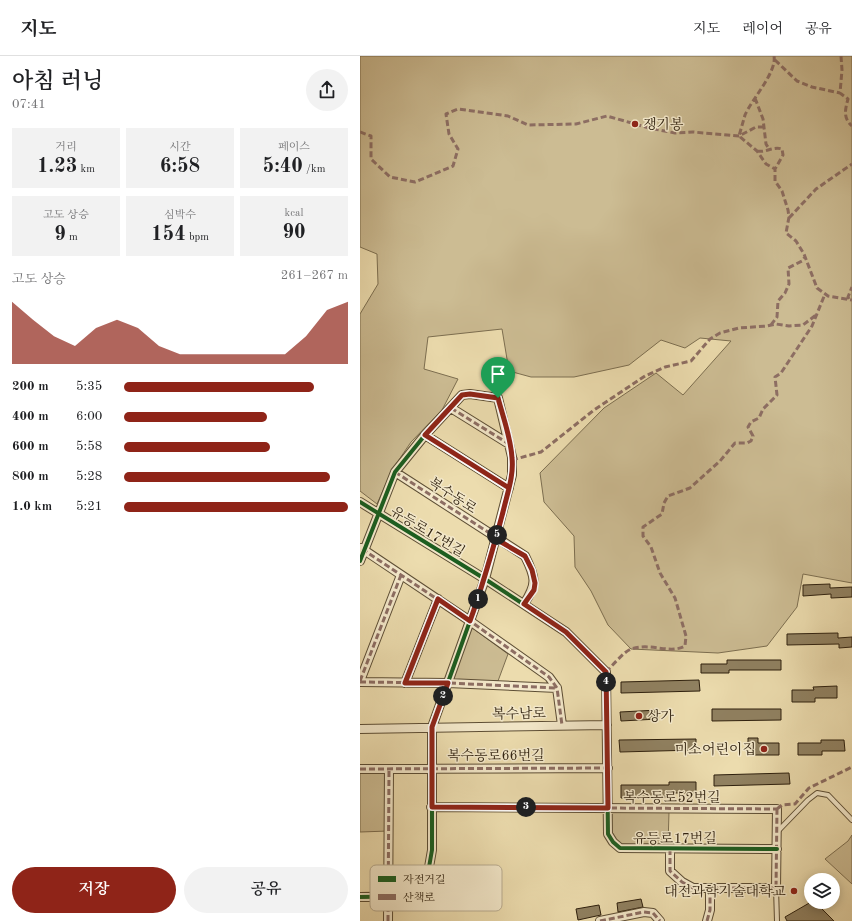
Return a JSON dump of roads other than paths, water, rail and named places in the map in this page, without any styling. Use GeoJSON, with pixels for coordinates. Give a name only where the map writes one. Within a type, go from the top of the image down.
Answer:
{"type":"FeatureCollection","features":[{"type":"Feature","properties":{"kind":"street"},"geometry":{"type":"LineString","coordinates":[[360,561],[362,549],[379,514],[395,472],[425,435],[462,395],[470,394],[498,398],[512,457],[512,475],[485,579],[432,727],[432,850],[429,865]]}},
{"type":"Feature","properties":{"kind":"street"},"geometry":{"type":"LineString","coordinates":[[451,408],[509,444]]}},
{"type":"Feature","properties":{"kind":"street"},"geometry":{"type":"LineString","coordinates":[[425,435],[509,488]]}},
{"type":"Feature","properties":{"kind":"street","name":"복수동로"},"geometry":{"type":"LineString","coordinates":[[395,472],[496,539],[525,556],[532,570],[535,583],[534,590],[524,604]]}},
{"type":"Feature","properties":{"kind":"street","name":"유등로17번길"},"geometry":{"type":"LineString","coordinates":[[360,502],[485,579],[566,632],[606,672],[608,834],[620,848],[777,848]]}},
{"type":"Feature","properties":{"kind":"street"},"geometry":{"type":"LineString","coordinates":[[362,549],[438,599],[549,677],[557,688],[562,725]]}},
{"type":"Feature","properties":{"kind":"street"},"geometry":{"type":"LineString","coordinates":[[401,575],[360,682],[448,683],[557,688]]}},
{"type":"Feature","properties":{"kind":"street"},"geometry":{"type":"LineString","coordinates":[[405,683],[438,599]]}},
{"type":"Feature","properties":{"kind":"street","name":"복수남로"},"geometry":{"type":"LineString","coordinates":[[360,729],[607,725]]}},
{"type":"Feature","properties":{"kind":"street","name":"복수동로66번길"},"geometry":{"type":"LineString","coordinates":[[360,769],[608,768]]}},
{"type":"Feature","properties":{"kind":"street"},"geometry":{"type":"LineString","coordinates":[[388,769],[389,865]]}},
{"type":"Feature","properties":{"kind":"street","name":"복수동로52번길"},"geometry":{"type":"LineString","coordinates":[[432,807],[777,809],[776,888]]}},
{"type":"Feature","properties":{"kind":"street"},"geometry":{"type":"LineString","coordinates":[[670,849],[670,871],[682,882],[694,888],[776,888]]}},
{"type":"Feature","properties":{"kind":"street"},"geometry":{"type":"LineString","coordinates":[[707,921],[710,910],[710,888]]}},
{"type":"Feature","properties":{"kind":"street"},"geometry":{"type":"LineString","coordinates":[[360,897],[370,897]]}},
{"type":"Feature","properties":{"kind":"street"},"geometry":{"type":"LineString","coordinates":[[388,911],[388,921]]}},
{"type":"Feature","properties":{"kind":"street"},"geometry":{"type":"LineString","coordinates":[[600,921],[644,912],[652,913],[660,921]]}},
{"type":"Feature","properties":{"kind":"lane"},"geometry":{"type":"LineString","coordinates":[[777,833],[808,800],[817,793],[828,795],[852,820]]}},
{"type":"Feature","properties":{"kind":"lane"},"geometry":{"type":"LineString","coordinates":[[776,888],[776,921]]}},
{"type":"Feature","properties":{"kind":"place","name":"쟁기봉"},"geometry":{"type":"Point","coordinates":[635,124]}},
{"type":"Feature","properties":{"kind":"place","name":"상가"},"geometry":{"type":"Point","coordinates":[639,716]}},
{"type":"Feature","properties":{"kind":"place","name":"미소어린이집"},"geometry":{"type":"Point","coordinates":[764,749]}},
{"type":"Feature","properties":{"kind":"place","name":"대전과학기술대학교"},"geometry":{"type":"Point","coordinates":[794,891]}}]}
